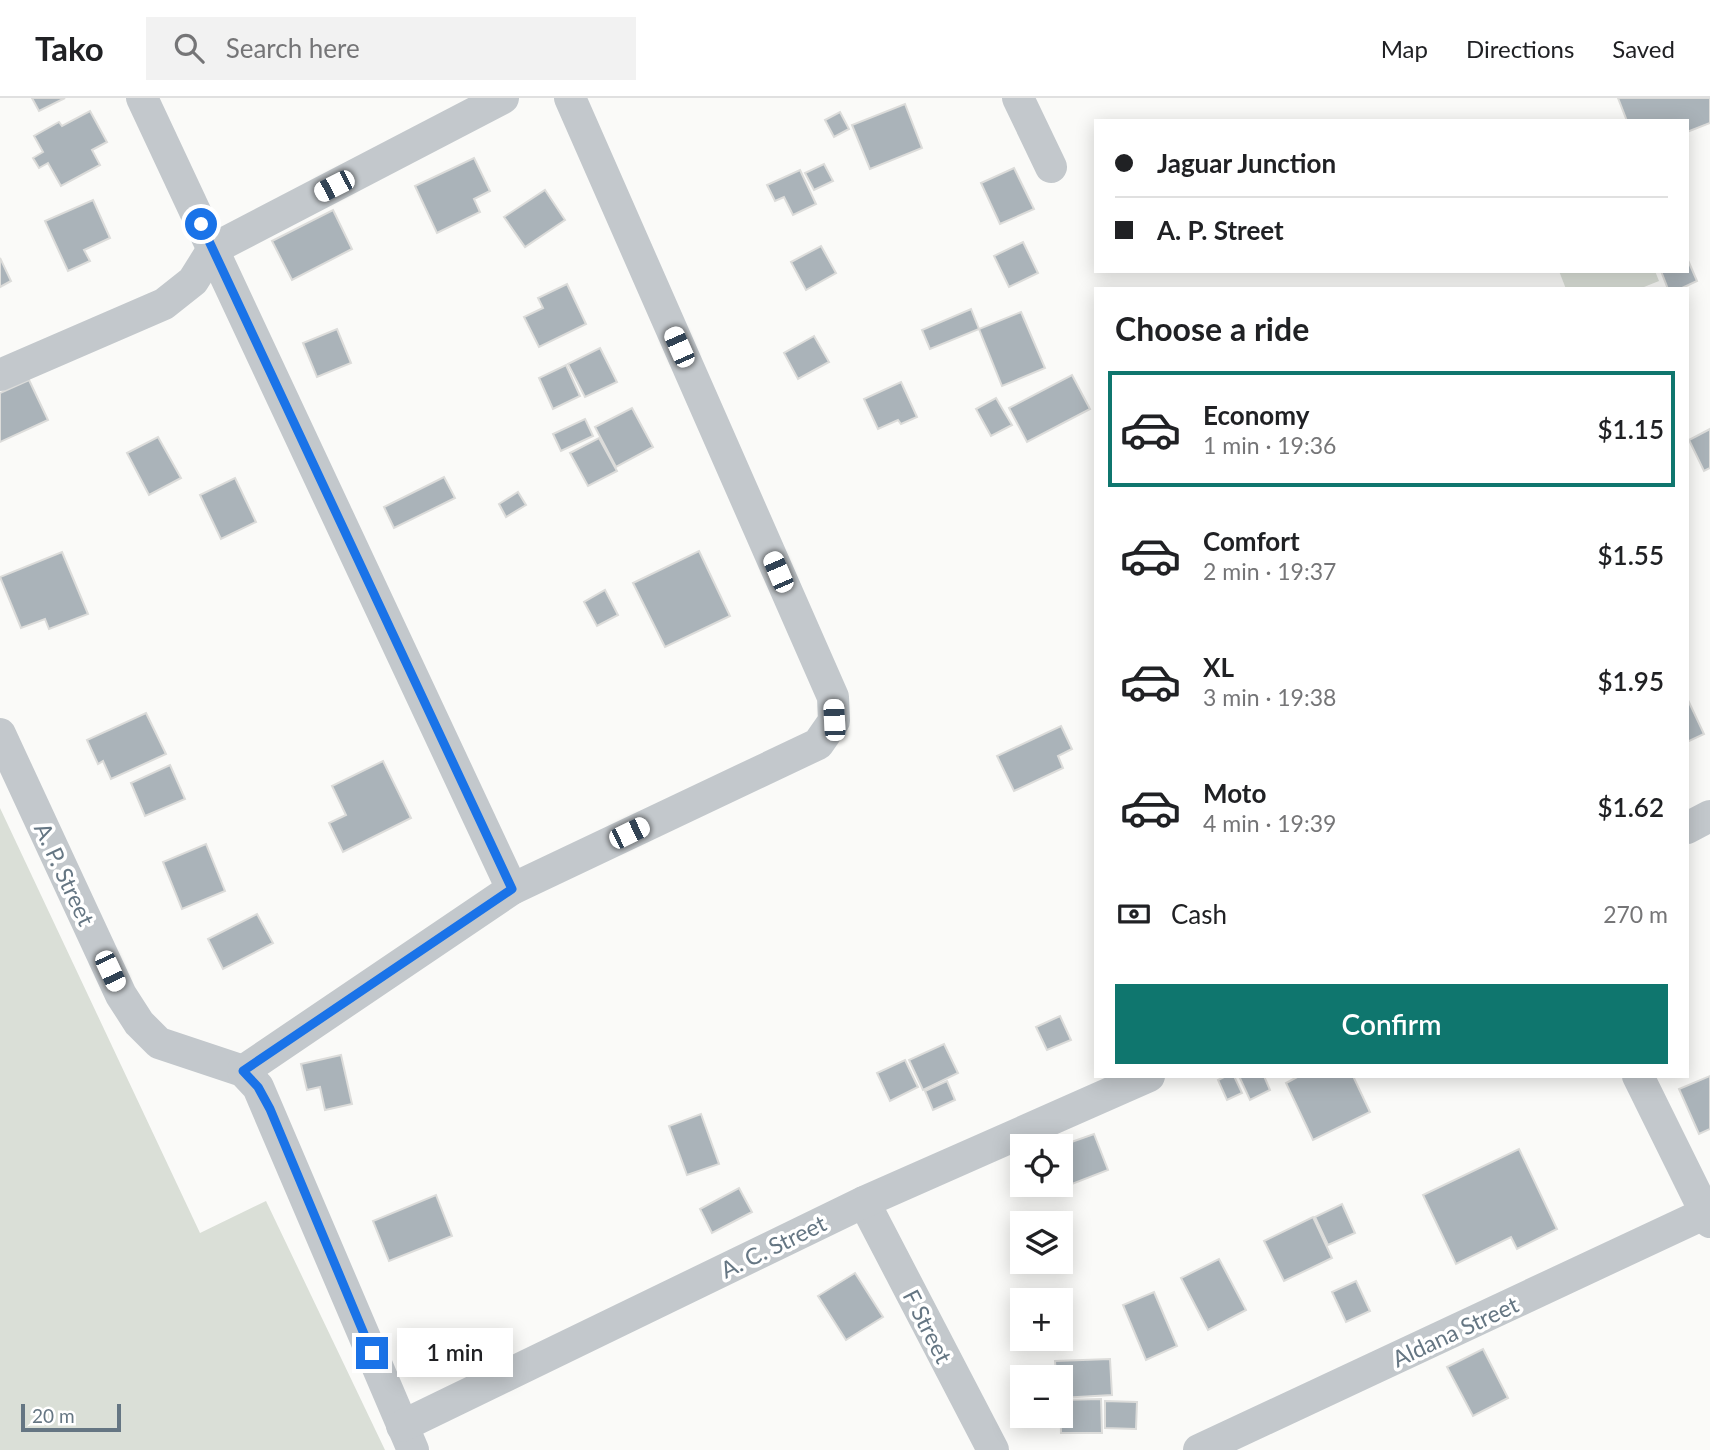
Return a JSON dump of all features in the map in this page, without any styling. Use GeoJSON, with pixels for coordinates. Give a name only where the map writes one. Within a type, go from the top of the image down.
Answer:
{"type":"FeatureCollection","features":[{"type":"Feature","properties":{"kind":"street"},"geometry":{"type":"LineString","coordinates":[[142,98],[512,889]]}},
{"type":"Feature","properties":{"kind":"street"},"geometry":{"type":"LineString","coordinates":[[0,375],[164,304],[193,281],[213,249],[503,98]]}},
{"type":"Feature","properties":{"kind":"street"},"geometry":{"type":"LineString","coordinates":[[408,1438],[270,1109],[258,1087],[243,1071],[512,889],[818,744],[834,720],[833,696],[570,98]]}},
{"type":"Feature","properties":{"kind":"street"},"geometry":{"type":"LineString","coordinates":[[1018,98],[1051,167]]}},
{"type":"Feature","properties":{"kind":"street","name":"A. P. Street"},"geometry":{"type":"LineString","coordinates":[[0,734],[121,995],[139,1023],[159,1043],[243,1071]]}},
{"type":"Feature","properties":{"kind":"street"},"geometry":{"type":"LineString","coordinates":[[1689,827],[1710,816]]}},
{"type":"Feature","properties":{"kind":"street","name":"A. C. Street"},"geometry":{"type":"LineString","coordinates":[[408,1438],[864,1202],[1144,1078]]}},
{"type":"Feature","properties":{"kind":"street"},"geometry":{"type":"LineString","coordinates":[[1639,1078],[1709,1216]]}},
{"type":"Feature","properties":{"kind":"street","name":"F Street"},"geometry":{"type":"LineString","coordinates":[[864,1202],[993,1450]]}},
{"type":"Feature","properties":{"kind":"street","name":"Aldana Street"},"geometry":{"type":"LineString","coordinates":[[1199,1450],[1709,1216]]}},
{"type":"Feature","properties":{"kind":"shaded area"},"geometry":{"type":"Polygon","coordinates":[[[1560,273],[1656,273],[1659,281],[1644,287],[1565,287],[1560,273]]]}},
{"type":"Feature","properties":{"kind":"shaded area"},"geometry":{"type":"Polygon","coordinates":[[[0,808],[200,1233],[266,1201],[385,1450],[0,1450],[0,808]]]}},
{"type":"Feature","properties":{"kind":"building"},"geometry":{"type":"Polygon","coordinates":[[[32,98],[65,98],[39,111],[32,98]]]}},
{"type":"Feature","properties":{"kind":"building"},"geometry":{"type":"Polygon","coordinates":[[[1618,98],[1710,98],[1710,123],[1689,131],[1689,119],[1626,119],[1618,98]]]}},
{"type":"Feature","properties":{"kind":"building"},"geometry":{"type":"Polygon","coordinates":[[[905,104],[922,148],[870,169],[852,125],[905,104]]]}},
{"type":"Feature","properties":{"kind":"building"},"geometry":{"type":"Polygon","coordinates":[[[90,111],[107,142],[92,150],[100,165],[61,186],[48,163],[39,168],[33,158],[43,152],[34,136],[59,122],[62,126],[90,111]]]}},
{"type":"Feature","properties":{"kind":"building"},"geometry":{"type":"Polygon","coordinates":[[[840,112],[849,129],[834,137],[825,120],[840,112]]]}},
{"type":"Feature","properties":{"kind":"building"},"geometry":{"type":"Polygon","coordinates":[[[474,158],[490,191],[474,199],[480,212],[437,233],[415,186],[474,158]]]}},
{"type":"Feature","properties":{"kind":"building"},"geometry":{"type":"Polygon","coordinates":[[[824,164],[833,181],[814,190],[805,173],[824,164]]]}},
{"type":"Feature","properties":{"kind":"building"},"geometry":{"type":"Polygon","coordinates":[[[1014,168],[1034,209],[1000,224],[981,183],[1014,168]]]}},
{"type":"Feature","properties":{"kind":"building"},"geometry":{"type":"Polygon","coordinates":[[[800,170],[816,204],[793,215],[784,197],[775,201],[767,185],[800,170]]]}},
{"type":"Feature","properties":{"kind":"building"},"geometry":{"type":"Polygon","coordinates":[[[545,190],[565,220],[525,247],[504,217],[545,190]]]}},
{"type":"Feature","properties":{"kind":"building"},"geometry":{"type":"Polygon","coordinates":[[[93,200],[110,238],[84,250],[90,261],[68,271],[45,221],[93,200]]]}},
{"type":"Feature","properties":{"kind":"building"},"geometry":{"type":"Polygon","coordinates":[[[333,210],[352,249],[292,280],[272,241],[333,210]]]}},
{"type":"Feature","properties":{"kind":"building"},"geometry":{"type":"Polygon","coordinates":[[[1023,242],[1038,273],[1009,287],[994,256],[1023,242]]]}},
{"type":"Feature","properties":{"kind":"building"},"geometry":{"type":"Polygon","coordinates":[[[821,246],[836,273],[806,290],[791,262],[821,246]]]}},
{"type":"Feature","properties":{"kind":"building"},"geometry":{"type":"Polygon","coordinates":[[[0,258],[11,281],[0,287],[0,258]]]}},
{"type":"Feature","properties":{"kind":"building"},"geometry":{"type":"Polygon","coordinates":[[[1689,263],[1697,281],[1684,287],[1667,287],[1662,273],[1689,273],[1689,263]]]}},
{"type":"Feature","properties":{"kind":"building"},"geometry":{"type":"Polygon","coordinates":[[[567,284],[586,324],[539,347],[524,317],[543,308],[538,298],[567,284]]]}},
{"type":"Feature","properties":{"kind":"building"},"geometry":{"type":"Polygon","coordinates":[[[971,309],[979,329],[930,349],[922,330],[971,309]]]}},
{"type":"Feature","properties":{"kind":"building"},"geometry":{"type":"Polygon","coordinates":[[[1021,312],[1045,368],[1002,386],[979,329],[1021,312]]]}},
{"type":"Feature","properties":{"kind":"building"},"geometry":{"type":"Polygon","coordinates":[[[337,329],[351,363],[317,377],[303,343],[337,329]]]}},
{"type":"Feature","properties":{"kind":"building"},"geometry":{"type":"Polygon","coordinates":[[[814,336],[829,362],[798,379],[784,353],[814,336]]]}},
{"type":"Feature","properties":{"kind":"building"},"geometry":{"type":"Polygon","coordinates":[[[600,348],[617,382],[585,397],[568,364],[600,348]]]}},
{"type":"Feature","properties":{"kind":"building"},"geometry":{"type":"Polygon","coordinates":[[[566,365],[580,396],[553,409],[539,378],[566,365]]]}},
{"type":"Feature","properties":{"kind":"building"},"geometry":{"type":"Polygon","coordinates":[[[1072,375],[1090,409],[1027,442],[1009,408],[1072,375]]]}},
{"type":"Feature","properties":{"kind":"building"},"geometry":{"type":"Polygon","coordinates":[[[29,380],[48,420],[0,442],[0,393],[29,380]]]}},
{"type":"Feature","properties":{"kind":"building"},"geometry":{"type":"Polygon","coordinates":[[[901,382],[917,417],[901,424],[898,420],[878,429],[864,399],[901,382]]]}},
{"type":"Feature","properties":{"kind":"building"},"geometry":{"type":"Polygon","coordinates":[[[996,398],[1012,425],[991,436],[976,409],[996,398]]]}},
{"type":"Feature","properties":{"kind":"building"},"geometry":{"type":"Polygon","coordinates":[[[632,408],[653,447],[616,467],[595,427],[632,408]]]}},
{"type":"Feature","properties":{"kind":"building"},"geometry":{"type":"Polygon","coordinates":[[[585,419],[593,436],[561,451],[553,434],[585,419]]]}},
{"type":"Feature","properties":{"kind":"building"},"geometry":{"type":"Polygon","coordinates":[[[1710,429],[1710,468],[1704,471],[1689,440],[1710,429]]]}},
{"type":"Feature","properties":{"kind":"building"},"geometry":{"type":"Polygon","coordinates":[[[158,437],[181,478],[149,495],[127,453],[158,437]]]}},
{"type":"Feature","properties":{"kind":"building"},"geometry":{"type":"Polygon","coordinates":[[[599,438],[617,471],[588,486],[570,453],[599,438]]]}},
{"type":"Feature","properties":{"kind":"building"},"geometry":{"type":"Polygon","coordinates":[[[444,477],[455,498],[394,528],[384,507],[444,477]]]}},
{"type":"Feature","properties":{"kind":"building"},"geometry":{"type":"Polygon","coordinates":[[[235,478],[256,522],[221,539],[200,495],[235,478]]]}},
{"type":"Feature","properties":{"kind":"building"},"geometry":{"type":"Polygon","coordinates":[[[518,492],[526,505],[506,517],[499,504],[518,492]]]}},
{"type":"Feature","properties":{"kind":"building"},"geometry":{"type":"Polygon","coordinates":[[[699,551],[730,616],[665,647],[633,583],[699,551]]]}},
{"type":"Feature","properties":{"kind":"building"},"geometry":{"type":"Polygon","coordinates":[[[62,552],[88,614],[49,629],[45,619],[21,628],[0,577],[62,552]]]}},
{"type":"Feature","properties":{"kind":"building"},"geometry":{"type":"Polygon","coordinates":[[[605,590],[618,615],[597,626],[584,602],[605,590]]]}},
{"type":"Feature","properties":{"kind":"building"},"geometry":{"type":"Polygon","coordinates":[[[1689,702],[1704,734],[1689,741],[1689,702]]]}},
{"type":"Feature","properties":{"kind":"building"},"geometry":{"type":"Polygon","coordinates":[[[146,713],[166,754],[111,779],[103,761],[98,764],[87,740],[146,713]]]}},
{"type":"Feature","properties":{"kind":"building"},"geometry":{"type":"Polygon","coordinates":[[[1061,726],[1072,749],[1058,756],[1063,768],[1014,791],[997,756],[1061,726]]]}},
{"type":"Feature","properties":{"kind":"building"},"geometry":{"type":"Polygon","coordinates":[[[383,761],[411,818],[343,852],[329,823],[346,815],[332,786],[383,761]]]}},
{"type":"Feature","properties":{"kind":"building"},"geometry":{"type":"Polygon","coordinates":[[[170,765],[185,799],[145,816],[131,783],[170,765]]]}},
{"type":"Feature","properties":{"kind":"building"},"geometry":{"type":"Polygon","coordinates":[[[206,844],[225,891],[182,909],[163,862],[206,844]]]}},
{"type":"Feature","properties":{"kind":"building"},"geometry":{"type":"Polygon","coordinates":[[[257,914],[273,943],[223,969],[208,939],[257,914]]]}},
{"type":"Feature","properties":{"kind":"building"},"geometry":{"type":"Polygon","coordinates":[[[1060,1016],[1071,1040],[1047,1050],[1036,1027],[1060,1016]]]}},
{"type":"Feature","properties":{"kind":"building"},"geometry":{"type":"Polygon","coordinates":[[[944,1044],[958,1073],[923,1090],[909,1060],[944,1044]]]}},
{"type":"Feature","properties":{"kind":"building"},"geometry":{"type":"Polygon","coordinates":[[[341,1055],[352,1104],[325,1110],[320,1087],[307,1090],[301,1064],[341,1055]]]}},
{"type":"Feature","properties":{"kind":"building"},"geometry":{"type":"Polygon","coordinates":[[[905,1060],[918,1087],[890,1101],[877,1073],[905,1060]]]}},
{"type":"Feature","properties":{"kind":"building"},"geometry":{"type":"Polygon","coordinates":[[[1710,1076],[1710,1129],[1699,1134],[1679,1089],[1710,1076]]]}},
{"type":"Feature","properties":{"kind":"building"},"geometry":{"type":"Polygon","coordinates":[[[1235,1078],[1242,1093],[1227,1100],[1218,1080],[1235,1078]]]}},
{"type":"Feature","properties":{"kind":"building"},"geometry":{"type":"Polygon","coordinates":[[[1240,1078],[1265,1078],[1270,1090],[1250,1100],[1240,1078]]]}},
{"type":"Feature","properties":{"kind":"building"},"geometry":{"type":"Polygon","coordinates":[[[1295,1078],[1354,1078],[1370,1112],[1313,1140],[1286,1083],[1295,1078]]]}},
{"type":"Feature","properties":{"kind":"building"},"geometry":{"type":"Polygon","coordinates":[[[947,1081],[955,1100],[933,1110],[925,1091],[947,1081]]]}},
{"type":"Feature","properties":{"kind":"building"},"geometry":{"type":"Polygon","coordinates":[[[701,1114],[719,1164],[687,1175],[669,1126],[701,1114]]]}},
{"type":"Feature","properties":{"kind":"building"},"geometry":{"type":"Polygon","coordinates":[[[1094,1134],[1108,1170],[1073,1184],[1073,1141],[1094,1134]]]}},
{"type":"Feature","properties":{"kind":"building"},"geometry":{"type":"Polygon","coordinates":[[[1519,1149],[1557,1229],[1517,1249],[1511,1237],[1456,1264],[1423,1195],[1519,1149]]]}},
{"type":"Feature","properties":{"kind":"building"},"geometry":{"type":"Polygon","coordinates":[[[739,1188],[752,1212],[712,1233],[700,1209],[739,1188]]]}},
{"type":"Feature","properties":{"kind":"building"},"geometry":{"type":"Polygon","coordinates":[[[436,1195],[452,1236],[389,1261],[373,1221],[436,1195]]]}},
{"type":"Feature","properties":{"kind":"building"},"geometry":{"type":"Polygon","coordinates":[[[1342,1204],[1355,1233],[1328,1245],[1315,1217],[1342,1204]]]}},
{"type":"Feature","properties":{"kind":"building"},"geometry":{"type":"Polygon","coordinates":[[[1313,1217],[1332,1258],[1284,1281],[1264,1241],[1313,1217]]]}},
{"type":"Feature","properties":{"kind":"building"},"geometry":{"type":"Polygon","coordinates":[[[1219,1259],[1246,1310],[1208,1330],[1181,1278],[1219,1259]]]}},
{"type":"Feature","properties":{"kind":"building"},"geometry":{"type":"Polygon","coordinates":[[[855,1273],[883,1317],[846,1340],[818,1296],[855,1273]]]}},
{"type":"Feature","properties":{"kind":"building"},"geometry":{"type":"Polygon","coordinates":[[[1356,1281],[1370,1311],[1346,1322],[1332,1292],[1356,1281]]]}},
{"type":"Feature","properties":{"kind":"building"},"geometry":{"type":"Polygon","coordinates":[[[1154,1292],[1177,1346],[1146,1360],[1123,1305],[1154,1292]]]}},
{"type":"Feature","properties":{"kind":"building"},"geometry":{"type":"Polygon","coordinates":[[[1483,1349],[1508,1398],[1473,1416],[1447,1367],[1483,1349]]]}},
{"type":"Feature","properties":{"kind":"building"},"geometry":{"type":"Polygon","coordinates":[[[1110,1359],[1112,1395],[1073,1397],[1073,1365],[1055,1365],[1055,1361],[1110,1359]]]}},
{"type":"Feature","properties":{"kind":"building"},"geometry":{"type":"Polygon","coordinates":[[[1101,1399],[1102,1433],[1061,1433],[1061,1428],[1073,1428],[1073,1400],[1101,1399]]]}},
{"type":"Feature","properties":{"kind":"building"},"geometry":{"type":"Polygon","coordinates":[[[1105,1401],[1137,1402],[1136,1429],[1105,1428],[1105,1401]]]}},
{"type":"Feature","properties":{"kind":"route"},"geometry":{"type":"LineString","coordinates":[[201,224],[512,889],[243,1071],[258,1087],[270,1109],[372,1353]]}}]}
